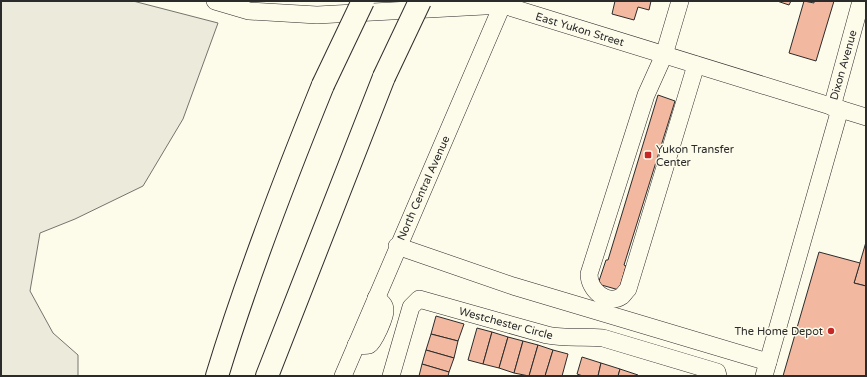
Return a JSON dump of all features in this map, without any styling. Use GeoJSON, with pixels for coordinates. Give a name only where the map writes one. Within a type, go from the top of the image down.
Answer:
{"type":"FeatureCollection","features":[{"type":"Feature","properties":{"kind":"highway"},"geometry":{"type":"LineString","coordinates":[[217,376],[232,329],[285,180],[324,85],[363,1]]}},
{"type":"Feature","properties":{"kind":"highway"},"geometry":{"type":"LineString","coordinates":[[267,376],[384,78],[420,1]]}},
{"type":"Feature","properties":{"kind":"street","name":"East Yukon Street"},"geometry":{"type":"LineString","coordinates":[[215,1],[249,11],[317,15],[504,3],[664,55],[866,117]]}},
{"type":"Feature","properties":{"kind":"street"},"geometry":{"type":"LineString","coordinates":[[680,1],[664,55],[646,95],[589,274],[589,282],[595,292],[602,296],[613,298],[621,296],[628,288],[696,64]]}},
{"type":"Feature","properties":{"kind":"street","name":"Dixon Avenue"},"geometry":{"type":"LineString","coordinates":[[766,369],[836,108],[861,1]]}},
{"type":"Feature","properties":{"kind":"street","name":"North Central Avenue"},"geometry":{"type":"LineString","coordinates":[[343,376],[397,246],[504,3]]}},
{"type":"Feature","properties":{"kind":"street"},"geometry":{"type":"LineString","coordinates":[[397,246],[513,286],[766,369]]}},
{"type":"Feature","properties":{"kind":"street","name":"Westchester Circle"},"geometry":{"type":"LineString","coordinates":[[391,376],[411,307],[419,299],[547,335],[564,338],[586,336],[603,338],[717,372],[718,376]]}},
{"type":"Feature","properties":{"kind":"shaded area"},"geometry":{"type":"Polygon","coordinates":[[[1,1],[133,1],[218,23],[183,119],[143,186],[75,219],[40,233],[30,291],[53,333],[78,355],[78,376],[1,376],[1,1]]]}},
{"type":"Feature","properties":{"kind":"building"},"geometry":{"type":"Polygon","coordinates":[[[615,1],[651,1],[649,10],[638,7],[634,20],[612,14],[615,1]]]}},
{"type":"Feature","properties":{"kind":"building"},"geometry":{"type":"Polygon","coordinates":[[[777,1],[791,1],[789,5],[777,1]]]}},
{"type":"Feature","properties":{"kind":"building"},"geometry":{"type":"Polygon","coordinates":[[[804,1],[814,3],[814,1],[834,1],[816,61],[789,53],[804,1]]]}},
{"type":"Feature","properties":{"kind":"building"},"geometry":{"type":"Polygon","coordinates":[[[658,95],[675,101],[624,265],[626,266],[619,290],[598,284],[606,260],[608,260],[658,95]]]}},
{"type":"Feature","properties":{"kind":"building"},"geometry":{"type":"Polygon","coordinates":[[[866,242],[866,286],[854,283],[866,242]]]}},
{"type":"Feature","properties":{"kind":"building","name":"The Home Depot"},"geometry":{"type":"Polygon","coordinates":[[[819,252],[860,263],[854,283],[866,286],[866,376],[783,376],[819,252]]]}},
{"type":"Feature","properties":{"kind":"building"},"geometry":{"type":"Polygon","coordinates":[[[436,316],[464,324],[458,341],[431,334],[436,316]]]}},
{"type":"Feature","properties":{"kind":"building"},"geometry":{"type":"Polygon","coordinates":[[[477,328],[492,332],[483,364],[468,360],[477,328]]]}},
{"type":"Feature","properties":{"kind":"building"},"geometry":{"type":"Polygon","coordinates":[[[492,332],[508,337],[499,368],[483,364],[492,332]]]}},
{"type":"Feature","properties":{"kind":"building"},"geometry":{"type":"Polygon","coordinates":[[[431,334],[458,341],[454,358],[426,350],[431,334]]]}},
{"type":"Feature","properties":{"kind":"building"},"geometry":{"type":"Polygon","coordinates":[[[508,337],[523,341],[514,373],[499,368],[508,337]]]}},
{"type":"Feature","properties":{"kind":"building"},"geometry":{"type":"Polygon","coordinates":[[[523,341],[538,345],[529,376],[514,373],[523,341]]]}},
{"type":"Feature","properties":{"kind":"building"},"geometry":{"type":"Polygon","coordinates":[[[538,345],[553,350],[545,376],[529,376],[538,345]]]}},
{"type":"Feature","properties":{"kind":"building"},"geometry":{"type":"Polygon","coordinates":[[[426,350],[454,358],[449,372],[422,364],[426,350]]]}},
{"type":"Feature","properties":{"kind":"building"},"geometry":{"type":"Polygon","coordinates":[[[553,350],[568,354],[562,376],[545,376],[553,350]]]}},
{"type":"Feature","properties":{"kind":"building"},"geometry":{"type":"Polygon","coordinates":[[[582,357],[601,363],[598,376],[583,376],[577,374],[582,357]]]}},
{"type":"Feature","properties":{"kind":"building"},"geometry":{"type":"Polygon","coordinates":[[[601,363],[620,369],[618,376],[598,376],[601,363]]]}},
{"type":"Feature","properties":{"kind":"building"},"geometry":{"type":"Polygon","coordinates":[[[422,364],[449,372],[448,376],[419,376],[422,364]]]}},
{"type":"Feature","properties":{"kind":"building"},"geometry":{"type":"Polygon","coordinates":[[[620,369],[638,375],[638,376],[618,376],[620,369]]]}},
{"type":"Feature","properties":{"kind":"place","name":"Yukon Transfer Center"},"geometry":{"type":"Point","coordinates":[648,155]}},
{"type":"Feature","properties":{"kind":"place","name":"The Home Depot"},"geometry":{"type":"Point","coordinates":[831,331]}}]}
